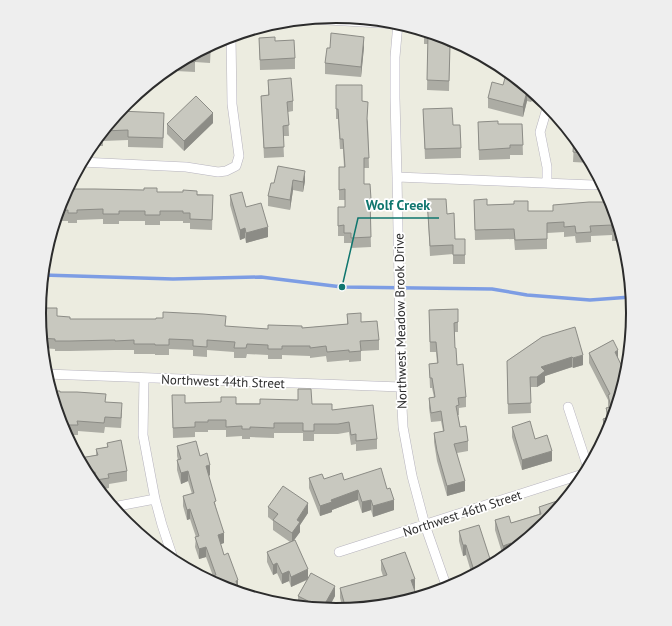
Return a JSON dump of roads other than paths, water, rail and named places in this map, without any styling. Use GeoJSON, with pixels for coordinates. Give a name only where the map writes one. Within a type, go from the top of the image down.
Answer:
{"type":"FeatureCollection","features":[{"type":"Feature","properties":{"kind":"street","name":"Northwest Meadow Brook Drive"},"geometry":{"type":"LineString","coordinates":[[397,30],[394,98],[403,427],[412,476],[425,525],[445,582]]}},
{"type":"Feature","properties":{"kind":"street"},"geometry":{"type":"LineString","coordinates":[[89,162],[186,167],[218,172],[226,171],[236,166],[239,156],[232,104],[231,43]]}},
{"type":"Feature","properties":{"kind":"street"},"geometry":{"type":"LineString","coordinates":[[546,113],[540,132],[548,167],[547,183]]}},
{"type":"Feature","properties":{"kind":"street"},"geometry":{"type":"LineString","coordinates":[[397,177],[596,185]]}},
{"type":"Feature","properties":{"kind":"street","name":"Northwest 44th Street"},"geometry":{"type":"LineString","coordinates":[[53,374],[401,387]]}},
{"type":"Feature","properties":{"kind":"street"},"geometry":{"type":"LineString","coordinates":[[144,378],[143,435],[155,499],[171,551]]}},
{"type":"Feature","properties":{"kind":"street"},"geometry":{"type":"LineString","coordinates":[[568,407],[586,460]]}},
{"type":"Feature","properties":{"kind":"street","name":"Northwest 46th Street"},"geometry":{"type":"LineString","coordinates":[[339,552],[575,476]]}},
{"type":"Feature","properties":{"kind":"street"},"geometry":{"type":"LineString","coordinates":[[120,506],[155,499]]}},
{"type":"Feature","properties":{"kind":"waterway"},"geometry":{"type":"LineString","coordinates":[[48,275],[173,279],[261,277],[342,287],[492,289],[527,295],[590,300],[625,297]]}},
{"type":"Feature","properties":{"kind":"place","name":"Wolf Creek"},"geometry":{"type":"Point","coordinates":[342,287]}}]}
